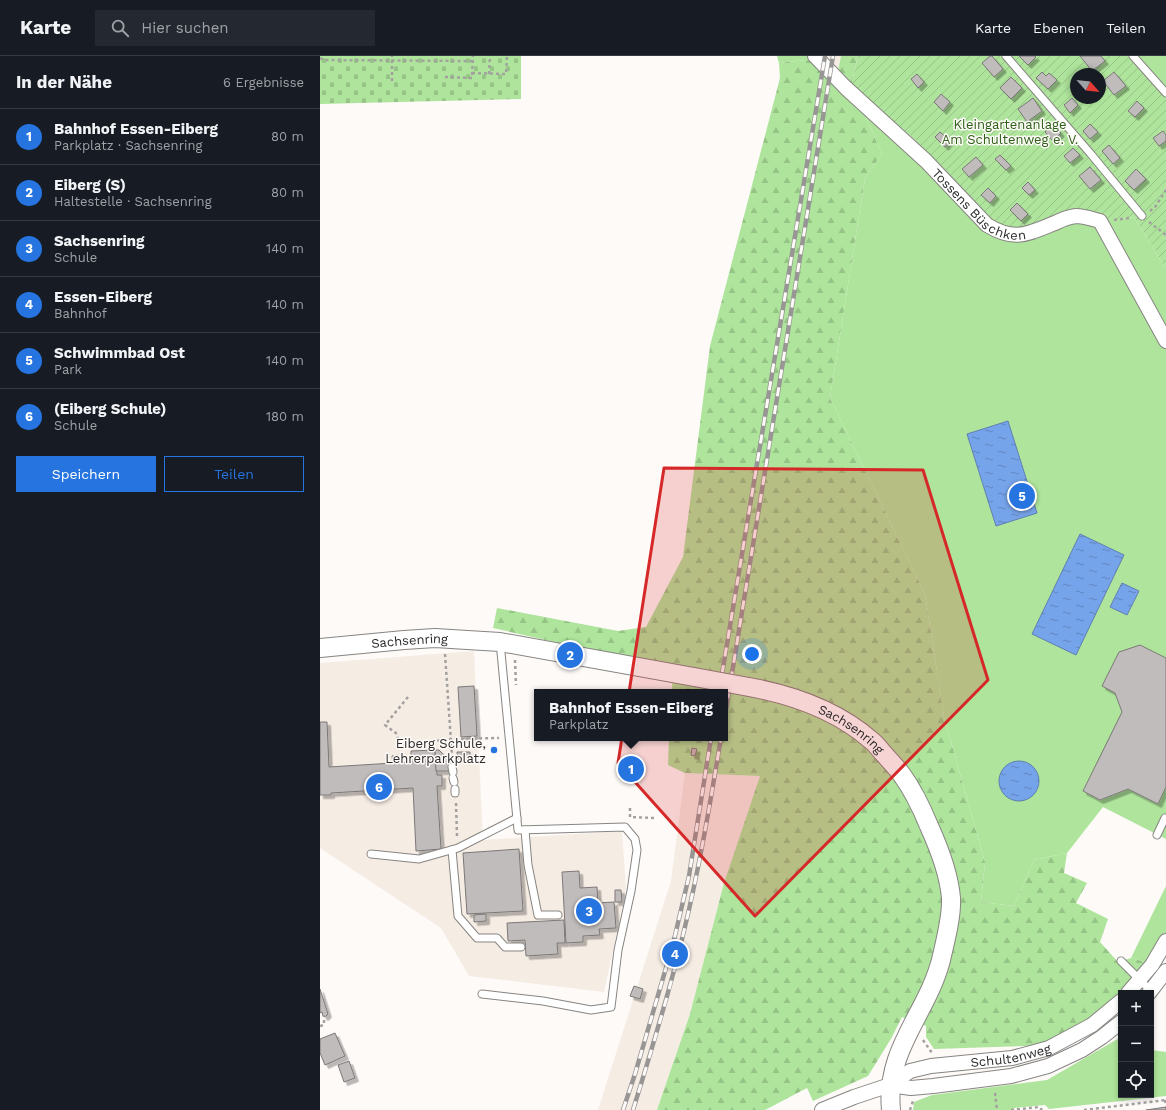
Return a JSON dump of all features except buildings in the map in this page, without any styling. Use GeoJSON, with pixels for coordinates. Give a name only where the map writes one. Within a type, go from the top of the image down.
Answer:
{"type":"FeatureCollection","features":[{"type":"Feature","properties":{"kind":"street","name":"Tossens Büschken"},"geometry":{"type":"LineString","coordinates":[[815,56],[846,88],[926,161],[987,225],[997,231],[1017,236],[1075,216],[1088,217],[1100,221],[1166,341]]}},
{"type":"Feature","properties":{"kind":"street","name":"Sachsenring"},"geometry":{"type":"LineString","coordinates":[[320,648],[404,640],[443,639],[500,642],[749,687],[785,695],[823,710],[846,722],[873,741],[902,775],[924,814],[937,842],[947,874],[951,898],[948,924],[940,961],[933,984],[903,1043],[895,1063],[890,1084],[891,1110]]}},
{"type":"Feature","properties":{"kind":"street"},"geometry":{"type":"LineString","coordinates":[[1131,990],[1152,965],[1166,941]]}},
{"type":"Feature","properties":{"kind":"street"},"geometry":{"type":"LineString","coordinates":[[1152,990],[1166,971]]}},
{"type":"Feature","properties":{"kind":"street","name":"Schultenweg"},"geometry":{"type":"LineString","coordinates":[[822,1110],[890,1084],[910,1071],[931,1066],[1012,1058],[1049,1048],[1092,1025],[1118,1003]]}},
{"type":"Feature","properties":{"kind":"street","name":"Schultenweg"},"geometry":{"type":"LineString","coordinates":[[890,1084],[911,1088],[1011,1076],[1048,1066],[1082,1050],[1118,1024]]}},
{"type":"Feature","properties":{"kind":"lane"},"geometry":{"type":"LineString","coordinates":[[1006,56],[1142,216]]}},
{"type":"Feature","properties":{"kind":"lane"},"geometry":{"type":"LineString","coordinates":[[1133,56],[1166,93]]}},
{"type":"Feature","properties":{"kind":"lane"},"geometry":{"type":"LineString","coordinates":[[482,994],[542,1001],[591,1010],[611,1007],[618,950],[631,891],[637,850],[635,840],[625,827],[518,830],[500,642]]}},
{"type":"Feature","properties":{"kind":"lane"},"geometry":{"type":"LineString","coordinates":[[371,854],[420,859],[455,849],[517,818]]}},
{"type":"Feature","properties":{"kind":"lane"},"geometry":{"type":"LineString","coordinates":[[1157,835],[1165,818],[1166,819]]}},
{"type":"Feature","properties":{"kind":"lane"},"geometry":{"type":"LineString","coordinates":[[525,830],[528,865],[538,915],[558,915]]}},
{"type":"Feature","properties":{"kind":"lane"},"geometry":{"type":"LineString","coordinates":[[455,849],[458,916],[478,938],[497,938],[505,947],[521,947]]}},
{"type":"Feature","properties":{"kind":"lane"},"geometry":{"type":"LineString","coordinates":[[1121,961],[1148,990]]}},
{"type":"Feature","properties":{"kind":"path"},"geometry":{"type":"LineString","coordinates":[[445,78],[472,78],[473,56]]}},
{"type":"Feature","properties":{"kind":"path"},"geometry":{"type":"LineString","coordinates":[[489,74],[490,56]]}},
{"type":"Feature","properties":{"kind":"path"},"geometry":{"type":"LineString","coordinates":[[472,73],[506,74],[507,56]]}},
{"type":"Feature","properties":{"kind":"path"},"geometry":{"type":"LineString","coordinates":[[320,57],[324,60],[392,58],[473,61]]}},
{"type":"Feature","properties":{"kind":"path"},"geometry":{"type":"LineString","coordinates":[[392,58],[392,81]]}},
{"type":"Feature","properties":{"kind":"path"},"geometry":{"type":"LineString","coordinates":[[1142,216],[1166,235]]}},
{"type":"Feature","properties":{"kind":"path"},"geometry":{"type":"LineString","coordinates":[[443,639],[454,780],[455,849]]}},
{"type":"Feature","properties":{"kind":"path"},"geometry":{"type":"LineString","coordinates":[[408,697],[385,725],[397,734],[399,746],[450,739],[509,738]]}},
{"type":"Feature","properties":{"kind":"path"},"geometry":{"type":"LineString","coordinates":[[630,808],[630,817],[654,818]]}},
{"type":"Feature","properties":{"kind":"path"},"geometry":{"type":"LineString","coordinates":[[320,1026],[324,1024],[324,1015]]}},
{"type":"Feature","properties":{"kind":"path"},"geometry":{"type":"LineString","coordinates":[[1084,1110],[1166,1100],[1166,1106]]}},
{"type":"Feature","properties":{"kind":"path"},"geometry":{"type":"LineString","coordinates":[[1124,1105],[1124,1110]]}},
{"type":"Feature","properties":{"kind":"path"},"geometry":{"type":"LineString","coordinates":[[1011,1110],[1039,1107],[1042,1110]]}},
{"type":"Feature","properties":{"kind":"highlighted area"},"geometry":{"type":"Polygon","coordinates":[[[664,468],[923,470],[988,680],[755,916],[618,763],[664,468]]]}},
{"type":"Feature","properties":{"kind":"shaded area"},"geometry":{"type":"Polygon","coordinates":[[[821,56],[841,56],[838,71],[821,56]]]}},
{"type":"Feature","properties":{"kind":"shaded area"},"geometry":{"type":"Polygon","coordinates":[[[474,651],[483,840],[622,831],[626,889],[604,992],[469,976],[441,928],[320,848],[320,663],[474,651]]]}},
{"type":"Feature","properties":{"kind":"shaded area"},"geometry":{"type":"Polygon","coordinates":[[[685,773],[760,776],[724,883],[690,1014],[657,1110],[598,1110],[671,881],[685,773]]]}},
{"type":"Feature","properties":{"kind":"green space"},"geometry":{"type":"Polygon","coordinates":[[[320,56],[521,56],[521,99],[320,104],[320,56]]]}},
{"type":"Feature","properties":{"kind":"green space"},"geometry":{"type":"Polygon","coordinates":[[[777,56],[812,56],[815,59],[779,63],[777,56]]]}},
{"type":"Feature","properties":{"kind":"green space"},"geometry":{"type":"Polygon","coordinates":[[[841,56],[858,56],[851,86],[838,71],[841,56]]]}},
{"type":"Feature","properties":{"kind":"green space","name":"Kleingartenanlage Am Schultenweg e. V."},"geometry":{"type":"Polygon","coordinates":[[[858,56],[1136,56],[1157,80],[1166,87],[1166,269],[1134,217],[1119,219],[1103,218],[1022,229],[1004,227],[988,217],[916,140],[851,86],[858,56]]]}},
{"type":"Feature","properties":{"kind":"green space"},"geometry":{"type":"Polygon","coordinates":[[[1136,56],[1166,56],[1166,87],[1157,80],[1136,56]]]}},
{"type":"Feature","properties":{"kind":"green space"},"geometry":{"type":"Polygon","coordinates":[[[815,59],[860,104],[882,154],[865,178],[830,398],[925,594],[944,717],[985,862],[981,902],[1014,906],[1034,860],[1067,853],[1064,873],[1087,883],[1076,903],[1108,919],[1100,942],[1118,962],[1131,958],[1153,964],[1131,990],[1118,990],[1118,1003],[1053,1045],[934,1049],[926,1037],[926,1026],[902,1017],[892,1037],[868,1076],[813,1101],[807,1088],[765,1110],[657,1110],[690,1014],[724,883],[760,776],[685,773],[668,765],[669,741],[728,741],[728,689],[672,689],[673,666],[626,658],[493,628],[497,608],[618,631],[646,627],[683,557],[710,346],[780,78],[779,63],[815,59]]]}},
{"type":"Feature","properties":{"kind":"green space"},"geometry":{"type":"Polygon","coordinates":[[[864,97],[916,140],[1071,210],[1119,219],[1134,217],[1166,269],[1166,839],[1103,807],[1067,853],[1034,860],[1014,906],[981,902],[985,862],[944,717],[925,594],[830,398],[865,178],[882,154],[860,104],[864,97]]]}},
{"type":"Feature","properties":{"kind":"green space"},"geometry":{"type":"Polygon","coordinates":[[[1166,886],[1166,941],[1153,964],[1131,958],[1166,886]]]}},
{"type":"Feature","properties":{"kind":"green space"},"geometry":{"type":"Polygon","coordinates":[[[1118,1039],[1118,1098],[1148,1098],[1049,1109],[1045,1105],[1014,1108],[1014,1110],[913,1110],[914,1102],[932,1095],[1047,1080],[1118,1039]]]}},
{"type":"Feature","properties":{"kind":"green space"},"geometry":{"type":"Polygon","coordinates":[[[1154,1050],[1166,1052],[1166,1096],[1154,1097],[1154,1050]]]}},
{"type":"Feature","properties":{"kind":"water"},"geometry":{"type":"Polygon","coordinates":[[[1008,421],[1037,513],[996,526],[967,434],[1008,421]]]}},
{"type":"Feature","properties":{"kind":"water"},"geometry":{"type":"Polygon","coordinates":[[[1080,534],[1124,555],[1076,655],[1032,634],[1080,534]]]}},
{"type":"Feature","properties":{"kind":"water"},"geometry":{"type":"Polygon","coordinates":[[[1122,583],[1139,591],[1127,615],[1110,607],[1122,583]]]}},
{"type":"Feature","properties":{"kind":"water"},"geometry":{"type":"Polygon","coordinates":[[[1023,761],[1030,764],[1036,770],[1039,781],[1038,789],[1030,798],[1023,801],[1015,801],[1008,798],[1000,789],[999,777],[1002,770],[1011,762],[1023,761]]]}},
{"type":"Feature","properties":{"kind":"railway"},"geometry":{"type":"LineString","coordinates":[[720,689],[825,56]]}},
{"type":"Feature","properties":{"kind":"railway"},"geometry":{"type":"LineString","coordinates":[[728,698],[833,56]]}},
{"type":"Feature","properties":{"kind":"railway"},"geometry":{"type":"LineString","coordinates":[[623,1110],[673,944],[689,876],[711,741]]}},
{"type":"Feature","properties":{"kind":"railway"},"geometry":{"type":"LineString","coordinates":[[633,1110],[666,1001],[689,911],[720,741]]}},
{"type":"Feature","properties":{"kind":"place","name":"Schwimmbad Ost"},"geometry":{"type":"Point","coordinates":[1022,496]}},
{"type":"Feature","properties":{"kind":"place","name":"Eiberg (S)"},"geometry":{"type":"Point","coordinates":[570,655]}},
{"type":"Feature","properties":{"kind":"place","name":"Eiberg Schule, Lehrerparkplatz"},"geometry":{"type":"Point","coordinates":[494,750]}},
{"type":"Feature","properties":{"kind":"place","name":"Bahnhof Essen-Eiberg"},"geometry":{"type":"Point","coordinates":[631,769]}},
{"type":"Feature","properties":{"kind":"place","name":"(Eiberg Schule)"},"geometry":{"type":"Point","coordinates":[379,787]}},
{"type":"Feature","properties":{"kind":"place","name":"Sachsenring"},"geometry":{"type":"Point","coordinates":[589,911]}},
{"type":"Feature","properties":{"kind":"place","name":"Essen-Eiberg"},"geometry":{"type":"Point","coordinates":[675,954]}}]}
